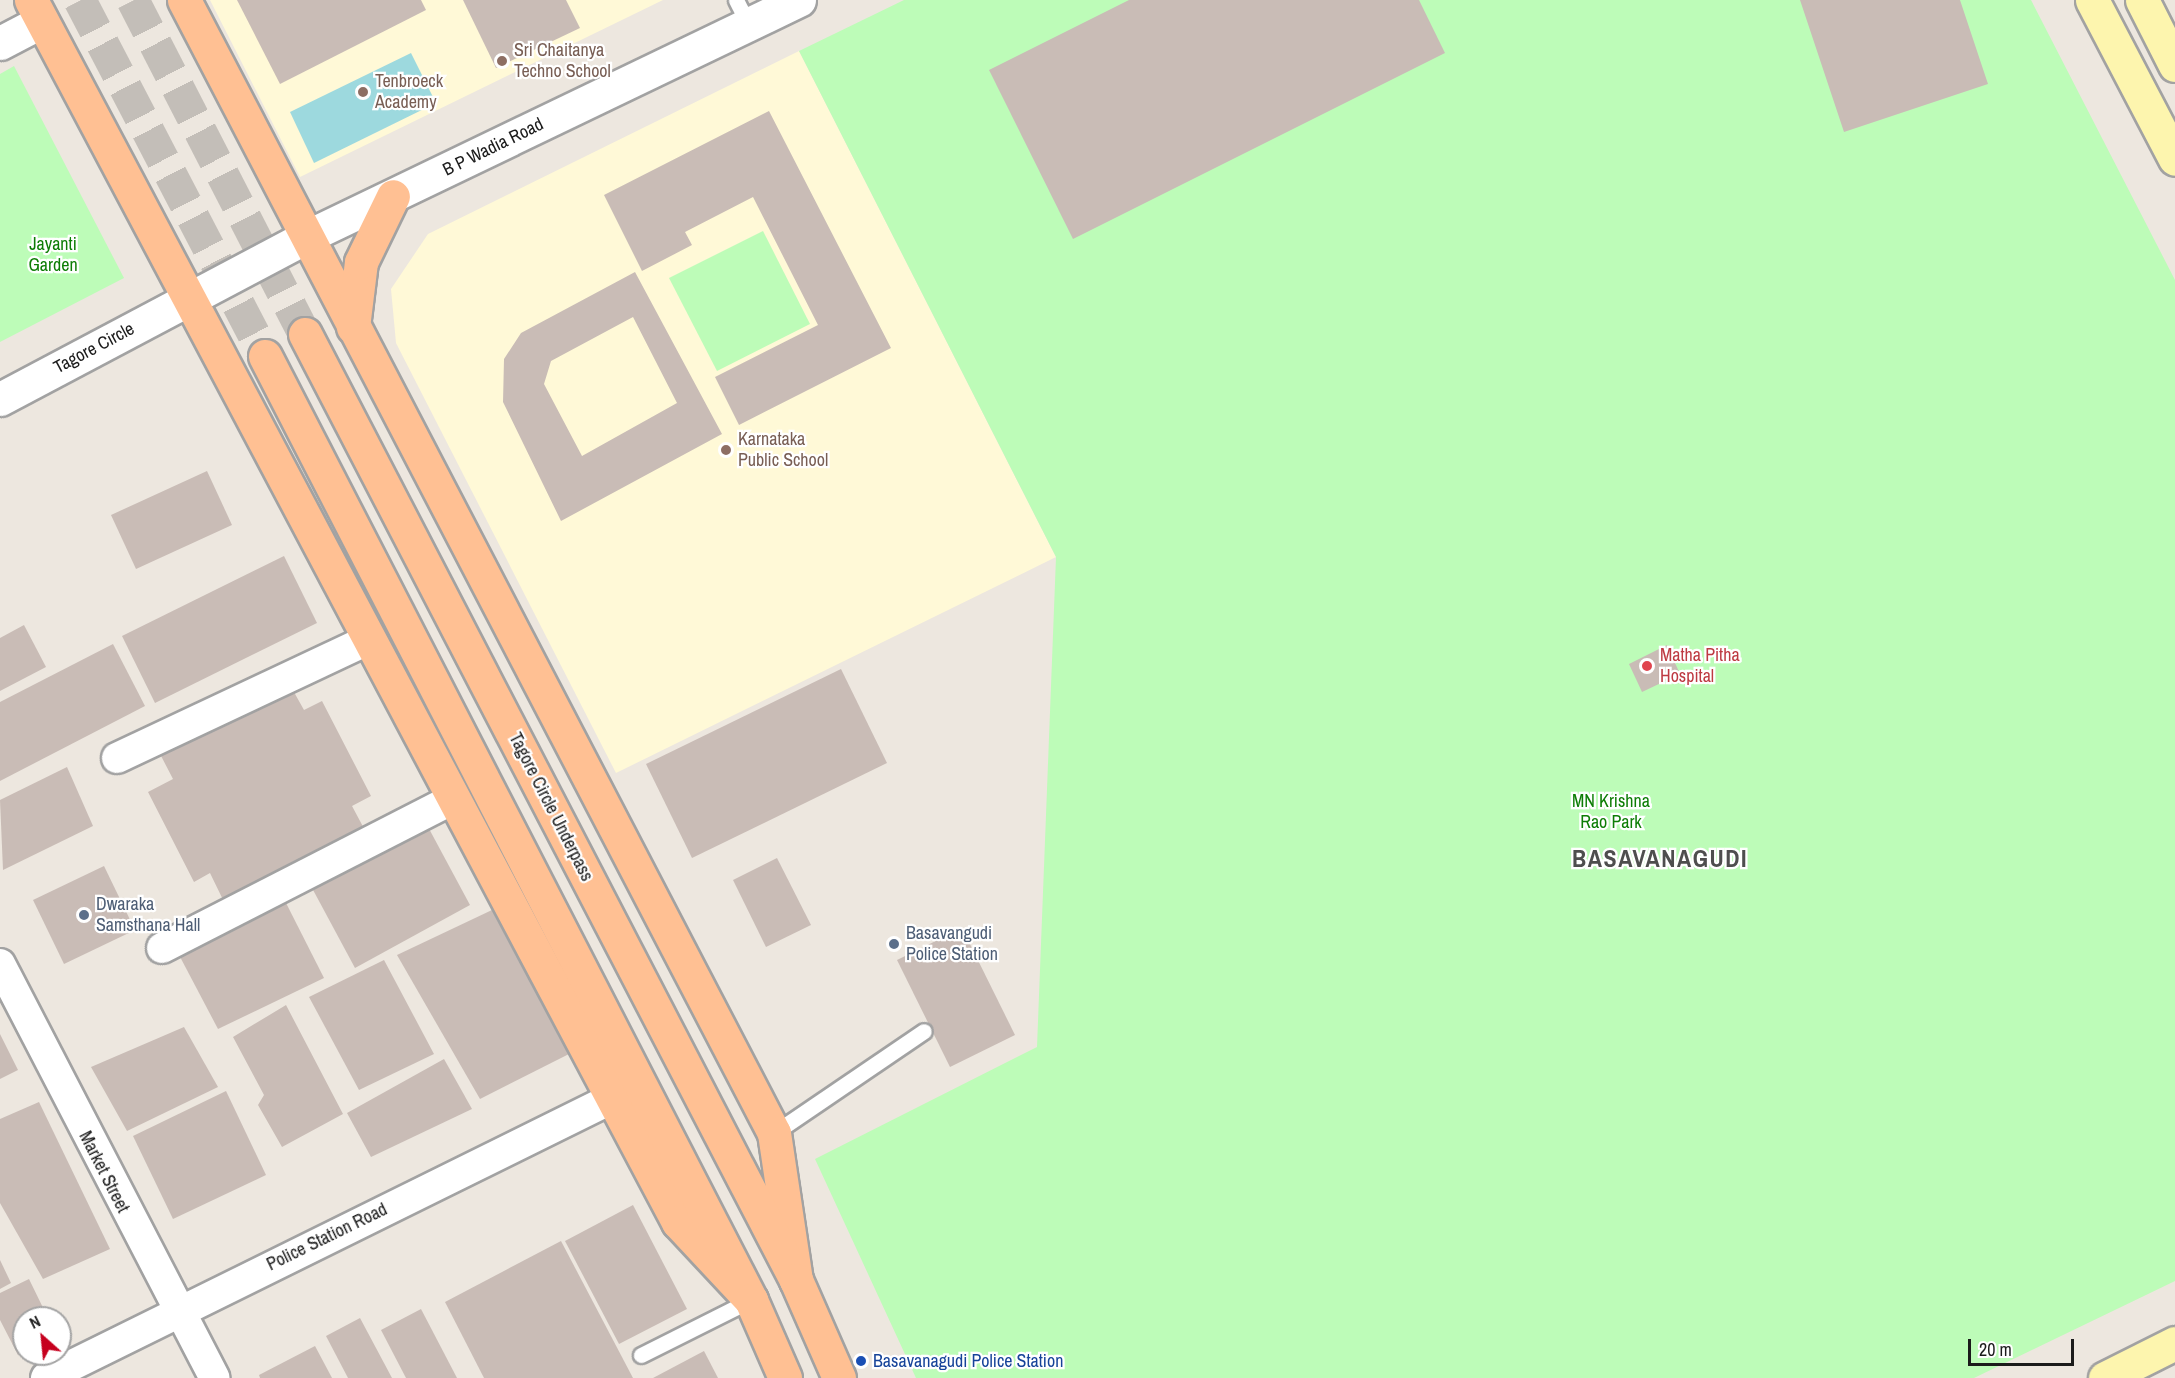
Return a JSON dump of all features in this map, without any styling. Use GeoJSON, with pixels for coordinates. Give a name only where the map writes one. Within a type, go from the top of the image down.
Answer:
{"type":"FeatureCollection","features":[{"type":"Feature","properties":{"kind":"main road"},"geometry":{"type":"LineString","coordinates":[[184,0],[774,1133],[796,1280],[839,1378]]}},
{"type":"Feature","properties":{"kind":"main road"},"geometry":{"type":"LineString","coordinates":[[2092,0],[2175,159]]}},
{"type":"Feature","properties":{"kind":"main road"},"geometry":{"type":"LineString","coordinates":[[2142,0],[2175,65]]}},
{"type":"Feature","properties":{"kind":"main road"},"geometry":{"type":"LineString","coordinates":[[36,11],[189,297],[366,641],[453,799],[678,1222],[752,1300]]}},
{"type":"Feature","properties":{"kind":"main road"},"geometry":{"type":"LineString","coordinates":[[353,327],[361,262],[393,196]]}},
{"type":"Feature","properties":{"kind":"main road","name":"Tagore Circle Underpass"},"geometry":{"type":"LineString","coordinates":[[305,334],[796,1280]]}},
{"type":"Feature","properties":{"kind":"main road"},"geometry":{"type":"LineString","coordinates":[[266,356],[752,1300],[785,1378]]}},
{"type":"Feature","properties":{"kind":"main road"},"geometry":{"type":"LineString","coordinates":[[2105,1378],[2175,1343]]}},
{"type":"Feature","properties":{"kind":"street","name":"B P Wadia Road"},"geometry":{"type":"LineString","coordinates":[[189,297],[306,237],[393,196],[742,12],[799,0]]}},
{"type":"Feature","properties":{"kind":"street"},"geometry":{"type":"LineString","coordinates":[[0,43],[36,11]]}},
{"type":"Feature","properties":{"kind":"street","name":"Tagore Circle"},"geometry":{"type":"LineString","coordinates":[[0,399],[189,297]]}},
{"type":"Feature","properties":{"kind":"street"},"geometry":{"type":"LineString","coordinates":[[117,758],[366,641]]}},
{"type":"Feature","properties":{"kind":"street"},"geometry":{"type":"LineString","coordinates":[[162,948],[453,799]]}},
{"type":"Feature","properties":{"kind":"street","name":"Market Street"},"geometry":{"type":"LineString","coordinates":[[0,964],[176,1311],[215,1378]]}},
{"type":"Feature","properties":{"kind":"street","name":"Police Station Road"},"geometry":{"type":"LineString","coordinates":[[46,1378],[176,1311],[611,1099]]}},
{"type":"Feature","properties":{"kind":"lane"},"geometry":{"type":"LineString","coordinates":[[774,1133],[924,1031]]}},
{"type":"Feature","properties":{"kind":"lane"},"geometry":{"type":"LineString","coordinates":[[641,1355],[752,1300]]}},
{"type":"Feature","properties":{"kind":"shaded area","name":"Tenbroeck Academy"},"geometry":{"type":"Polygon","coordinates":[[[210,0],[663,0],[300,177],[210,0]]]}},
{"type":"Feature","properties":{"kind":"shaded area","name":"Karnataka Public School"},"geometry":{"type":"Polygon","coordinates":[[[799,51],[1056,557],[616,773],[396,343],[391,289],[428,234],[799,51]]]}},
{"type":"Feature","properties":{"kind":"green space","name":"MN Krishna Rao Park"},"geometry":{"type":"Polygon","coordinates":[[[904,0],[2031,0],[2175,280],[2175,1281],[1974,1378],[916,1378],[815,1159],[1037,1047],[1056,557],[799,51],[904,0]]]}},
{"type":"Feature","properties":{"kind":"green space","name":"Jayanti Garden"},"geometry":{"type":"Polygon","coordinates":[[[14,66],[124,278],[0,342],[0,74],[14,66]]]}},
{"type":"Feature","properties":{"kind":"green space"},"geometry":{"type":"Polygon","coordinates":[[[763,231],[810,324],[717,371],[669,278],[763,231]]]}},
{"type":"Feature","properties":{"kind":"water"},"geometry":{"type":"Polygon","coordinates":[[[411,53],[436,103],[314,163],[290,112],[411,53]]]}},
{"type":"Feature","properties":{"kind":"building","name":"Tenbroeck Academy"},"geometry":{"type":"Polygon","coordinates":[[[237,0],[421,0],[426,10],[280,84],[237,0]]]}},
{"type":"Feature","properties":{"kind":"building"},"geometry":{"type":"Polygon","coordinates":[[[463,0],[566,0],[580,28],[496,68],[463,0]]]}},
{"type":"Feature","properties":{"kind":"building"},"geometry":{"type":"Polygon","coordinates":[[[1129,0],[1419,0],[1445,53],[1073,239],[989,70],[1129,0]]]}},
{"type":"Feature","properties":{"kind":"building"},"geometry":{"type":"Polygon","coordinates":[[[1800,0],[1960,0],[1988,84],[1844,132],[1800,0]]]}},
{"type":"Feature","properties":{"kind":"building"},"geometry":{"type":"Polygon","coordinates":[[[769,111],[891,348],[739,425],[715,377],[818,325],[753,197],[685,232],[692,245],[642,271],[604,195],[769,111]]]}},
{"type":"Feature","properties":{"kind":"building"},"geometry":{"type":"Polygon","coordinates":[[[635,272],[722,434],[561,521],[503,402],[504,359],[521,333],[635,272]],[[633,317],[551,361],[544,384],[582,456],[677,403],[633,317]]]}},
{"type":"Feature","properties":{"kind":"building"},"geometry":{"type":"Polygon","coordinates":[[[207,471],[232,525],[136,569],[111,515],[207,471]]]}},
{"type":"Feature","properties":{"kind":"building"},"geometry":{"type":"Polygon","coordinates":[[[284,556],[317,623],[155,703],[122,636],[284,556]]]}},
{"type":"Feature","properties":{"kind":"building"},"geometry":{"type":"Polygon","coordinates":[[[24,625],[46,667],[0,691],[0,638],[24,625]]]}},
{"type":"Feature","properties":{"kind":"building"},"geometry":{"type":"Polygon","coordinates":[[[113,644],[145,706],[0,781],[0,702],[113,644]]]}},
{"type":"Feature","properties":{"kind":"building"},"geometry":{"type":"Polygon","coordinates":[[[1667,645],[1680,674],[1642,692],[1629,664],[1667,645]]]}},
{"type":"Feature","properties":{"kind":"building"},"geometry":{"type":"Polygon","coordinates":[[[841,669],[887,763],[692,858],[646,764],[841,669]]]}},
{"type":"Feature","properties":{"kind":"building"},"geometry":{"type":"Polygon","coordinates":[[[290,685],[304,710],[322,701],[371,796],[352,806],[368,836],[227,908],[210,873],[194,882],[148,792],[173,779],[159,752],[290,685]]]}},
{"type":"Feature","properties":{"kind":"building"},"geometry":{"type":"Polygon","coordinates":[[[67,767],[93,826],[3,870],[0,800],[67,767]]]}},
{"type":"Feature","properties":{"kind":"building"},"geometry":{"type":"Polygon","coordinates":[[[427,825],[470,905],[355,968],[312,888],[427,825]]]}},
{"type":"Feature","properties":{"kind":"building"},"geometry":{"type":"Polygon","coordinates":[[[777,858],[811,925],[766,947],[733,880],[777,858]]]}},
{"type":"Feature","properties":{"kind":"building","name":"Dwaraka Samsthana Hall"},"geometry":{"type":"Polygon","coordinates":[[[104,866],[135,930],[64,964],[33,900],[104,866]]]}},
{"type":"Feature","properties":{"kind":"building"},"geometry":{"type":"Polygon","coordinates":[[[285,901],[324,978],[218,1029],[178,953],[285,901]]]}},
{"type":"Feature","properties":{"kind":"building"},"geometry":{"type":"Polygon","coordinates":[[[492,910],[569,1054],[480,1099],[397,955],[492,910]]]}},
{"type":"Feature","properties":{"kind":"building"},"geometry":{"type":"Polygon","coordinates":[[[962,928],[1015,1035],[950,1067],[897,960],[962,928]]]}},
{"type":"Feature","properties":{"kind":"building"},"geometry":{"type":"Polygon","coordinates":[[[384,960],[434,1054],[359,1090],[309,997],[384,960]]]}},
{"type":"Feature","properties":{"kind":"building"},"geometry":{"type":"Polygon","coordinates":[[[286,1005],[343,1114],[282,1147],[258,1105],[264,1095],[233,1037],[286,1005]]]}},
{"type":"Feature","properties":{"kind":"building"},"geometry":{"type":"Polygon","coordinates":[[[184,1027],[218,1087],[127,1131],[91,1067],[184,1027]]]}},
{"type":"Feature","properties":{"kind":"building"},"geometry":{"type":"Polygon","coordinates":[[[0,1034],[18,1070],[0,1079],[0,1034]]]}},
{"type":"Feature","properties":{"kind":"building"},"geometry":{"type":"Polygon","coordinates":[[[444,1059],[472,1109],[371,1157],[347,1113],[444,1059]]]}},
{"type":"Feature","properties":{"kind":"building"},"geometry":{"type":"Polygon","coordinates":[[[226,1091],[266,1175],[173,1219],[133,1136],[226,1091]]]}},
{"type":"Feature","properties":{"kind":"building"},"geometry":{"type":"Polygon","coordinates":[[[39,1102],[110,1249],[43,1279],[0,1203],[0,1119],[39,1102]]]}},
{"type":"Feature","properties":{"kind":"building"},"geometry":{"type":"Polygon","coordinates":[[[633,1205],[687,1309],[619,1344],[565,1241],[633,1205]]]}},
{"type":"Feature","properties":{"kind":"building"},"geometry":{"type":"Polygon","coordinates":[[[561,1241],[633,1378],[484,1378],[445,1302],[561,1241]]]}},
{"type":"Feature","properties":{"kind":"building"},"geometry":{"type":"Polygon","coordinates":[[[0,1260],[11,1283],[0,1289],[0,1260]]]}},
{"type":"Feature","properties":{"kind":"building"},"geometry":{"type":"Polygon","coordinates":[[[29,1279],[42,1306],[12,1306],[12,1343],[0,1320],[0,1293],[29,1279]]]}},
{"type":"Feature","properties":{"kind":"building"},"geometry":{"type":"Polygon","coordinates":[[[421,1309],[457,1378],[406,1378],[381,1330],[421,1309]]]}},
{"type":"Feature","properties":{"kind":"building"},"geometry":{"type":"Polygon","coordinates":[[[360,1318],[392,1378],[348,1378],[326,1336],[360,1318]]]}},
{"type":"Feature","properties":{"kind":"building"},"geometry":{"type":"Polygon","coordinates":[[[315,1346],[332,1378],[260,1378],[259,1375],[315,1346]]]}},
{"type":"Feature","properties":{"kind":"building"},"geometry":{"type":"Polygon","coordinates":[[[704,1351],[718,1378],[653,1378],[704,1351]]]}},
{"type":"Feature","properties":{"kind":"tunnel"},"geometry":{"type":"LineString","coordinates":[[80,0],[265,356]]}},
{"type":"Feature","properties":{"kind":"tunnel"},"geometry":{"type":"LineString","coordinates":[[133,0],[305,334]]}},
{"type":"Feature","properties":{"kind":"place","name":"Sri Chaitanya Techno School"},"geometry":{"type":"Point","coordinates":[502,61]}},
{"type":"Feature","properties":{"kind":"place","name":"Tenbroeck Academy"},"geometry":{"type":"Point","coordinates":[363,92]}},
{"type":"Feature","properties":{"kind":"place","name":"Karnataka Public School"},"geometry":{"type":"Point","coordinates":[726,450]}},
{"type":"Feature","properties":{"kind":"place","name":"Matha Pitha Hospital"},"geometry":{"type":"Point","coordinates":[1647,666]}},
{"type":"Feature","properties":{"kind":"place","name":"Dwaraka Samsthana Hall"},"geometry":{"type":"Point","coordinates":[84,915]}},
{"type":"Feature","properties":{"kind":"place","name":"Basavangudi Police Station"},"geometry":{"type":"Point","coordinates":[894,944]}},
{"type":"Feature","properties":{"kind":"place","name":"Basavanagudi Police Station"},"geometry":{"type":"Point","coordinates":[861,1361]}},
{"type":"Feature","properties":{"kind":"district","name":"BASAVANAGUDI"},"geometry":{"type":"Point","coordinates":[1660,859]}}]}
